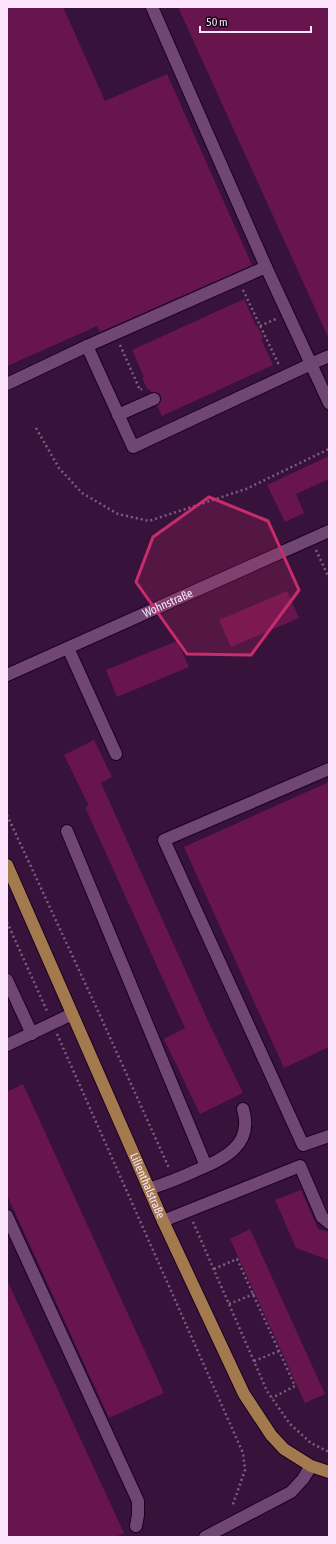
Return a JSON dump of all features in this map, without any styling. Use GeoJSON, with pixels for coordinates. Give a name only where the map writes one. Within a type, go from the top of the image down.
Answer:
{"type":"FeatureCollection","features":[{"type":"Feature","properties":{"kind":"main road","name":"Lilienthalstraße"},"geometry":{"type":"LineString","coordinates":[[7,865],[163,1221],[244,1394],[255,1413],[271,1435],[284,1448],[311,1466],[329,1472]]}},
{"type":"Feature","properties":{"kind":"street"},"geometry":{"type":"LineString","coordinates":[[152,7],[266,267],[329,403]]}},
{"type":"Feature","properties":{"kind":"street"},"geometry":{"type":"LineString","coordinates":[[7,384],[87,346],[266,267]]}},
{"type":"Feature","properties":{"kind":"street"},"geometry":{"type":"LineString","coordinates":[[87,346],[133,447],[329,356]]}},
{"type":"Feature","properties":{"kind":"street"},"geometry":{"type":"LineString","coordinates":[[118,416],[154,399]]}},
{"type":"Feature","properties":{"kind":"street","name":"Wohnstraße"},"geometry":{"type":"LineString","coordinates":[[7,675],[329,531]]}},
{"type":"Feature","properties":{"kind":"street"},"geometry":{"type":"LineString","coordinates":[[68,648],[116,754]]}},
{"type":"Feature","properties":{"kind":"street"},"geometry":{"type":"LineString","coordinates":[[329,769],[164,840],[302,1145],[329,1136]]}},
{"type":"Feature","properties":{"kind":"street"},"geometry":{"type":"LineString","coordinates":[[67,831],[206,1166]]}},
{"type":"Feature","properties":{"kind":"street"},"geometry":{"type":"LineString","coordinates":[[7,980],[32,1034]]}},
{"type":"Feature","properties":{"kind":"street"},"geometry":{"type":"LineString","coordinates":[[7,1045],[72,1014]]}},
{"type":"Feature","properties":{"kind":"street"},"geometry":{"type":"LineString","coordinates":[[149,1189],[174,1180],[223,1158],[239,1143],[246,1126],[243,1109]]}},
{"type":"Feature","properties":{"kind":"street"},"geometry":{"type":"LineString","coordinates":[[163,1221],[300,1166],[322,1217],[329,1223]]}},
{"type":"Feature","properties":{"kind":"street"},"geometry":{"type":"LineString","coordinates":[[7,1216],[138,1501],[136,1526]]}},
{"type":"Feature","properties":{"kind":"street"},"geometry":{"type":"LineString","coordinates":[[205,1537],[291,1492],[303,1479],[311,1466]]}},
{"type":"Feature","properties":{"kind":"path"},"geometry":{"type":"LineString","coordinates":[[241,286],[284,376]]}},
{"type":"Feature","properties":{"kind":"path"},"geometry":{"type":"LineString","coordinates":[[115,334],[140,390],[146,387]]}},
{"type":"Feature","properties":{"kind":"path"},"geometry":{"type":"LineString","coordinates":[[36,428],[59,468],[82,493],[118,514],[149,521],[246,489],[329,449]]}},
{"type":"Feature","properties":{"kind":"path"},"geometry":{"type":"LineString","coordinates":[[311,539],[329,578]]}},
{"type":"Feature","properties":{"kind":"path"},"geometry":{"type":"LineString","coordinates":[[324,567],[329,565]]}},
{"type":"Feature","properties":{"kind":"path"},"geometry":{"type":"LineString","coordinates":[[7,815],[95,1004],[174,1180]]}},
{"type":"Feature","properties":{"kind":"path"},"geometry":{"type":"LineString","coordinates":[[7,922],[243,1453],[245,1470],[225,1527]]}},
{"type":"Feature","properties":{"kind":"path"},"geometry":{"type":"LineString","coordinates":[[188,1211],[267,1392],[290,1424],[311,1443],[329,1452]]}},
{"type":"Feature","properties":{"kind":"path"},"geometry":{"type":"LineString","coordinates":[[214,1270],[237,1258],[254,1294],[295,1386],[272,1398]]}},
{"type":"Feature","properties":{"kind":"path"},"geometry":{"type":"LineString","coordinates":[[229,1304],[254,1294]]}},
{"type":"Feature","properties":{"kind":"path"},"geometry":{"type":"LineString","coordinates":[[254,1361],[279,1351]]}},
{"type":"Feature","properties":{"kind":"highlighted area"},"geometry":{"type":"Polygon","coordinates":[[[209,497],[268,521],[299,590],[251,655],[187,654],[136,582],[153,537],[209,497]]]}},
{"type":"Feature","properties":{"kind":"building"},"geometry":{"type":"Polygon","coordinates":[[[7,7],[63,7],[105,101],[167,74],[252,265],[100,332],[97,326],[7,366],[7,7]]]}},
{"type":"Feature","properties":{"kind":"building"},"geometry":{"type":"Polygon","coordinates":[[[178,7],[329,7],[329,339],[178,7]]]}},
{"type":"Feature","properties":{"kind":"building"},"geometry":{"type":"Polygon","coordinates":[[[244,299],[263,338],[261,339],[273,365],[162,416],[157,406],[161,400],[161,396],[158,393],[151,392],[149,389],[148,390],[132,350],[244,299]]]}},
{"type":"Feature","properties":{"kind":"building"},"geometry":{"type":"Polygon","coordinates":[[[329,456],[329,479],[296,494],[304,513],[285,522],[267,485],[329,456]]]}},
{"type":"Feature","properties":{"kind":"building"},"geometry":{"type":"Polygon","coordinates":[[[287,591],[299,618],[231,647],[219,620],[287,591]]]}},
{"type":"Feature","properties":{"kind":"building"},"geometry":{"type":"Polygon","coordinates":[[[177,641],[189,667],[117,697],[106,670],[177,641]]]}},
{"type":"Feature","properties":{"kind":"building"},"geometry":{"type":"Polygon","coordinates":[[[94,740],[112,777],[101,783],[209,1023],[243,1093],[200,1114],[164,1039],[185,1028],[85,807],[89,806],[64,755],[94,740]]]}},
{"type":"Feature","properties":{"kind":"building"},"geometry":{"type":"Polygon","coordinates":[[[329,782],[329,1047],[284,1068],[184,847],[329,782]]]}},
{"type":"Feature","properties":{"kind":"building"},"geometry":{"type":"Polygon","coordinates":[[[23,1084],[164,1393],[109,1418],[7,1195],[7,1092],[23,1084]]]}},
{"type":"Feature","properties":{"kind":"building"},"geometry":{"type":"Polygon","coordinates":[[[301,1190],[318,1229],[329,1232],[329,1260],[296,1248],[275,1200],[301,1190]]]}},
{"type":"Feature","properties":{"kind":"building"},"geometry":{"type":"Polygon","coordinates":[[[250,1229],[325,1394],[305,1403],[230,1239],[250,1229]]]}},
{"type":"Feature","properties":{"kind":"building"},"geometry":{"type":"Polygon","coordinates":[[[7,1280],[124,1533],[115,1537],[7,1537],[7,1280]]]}}]}
